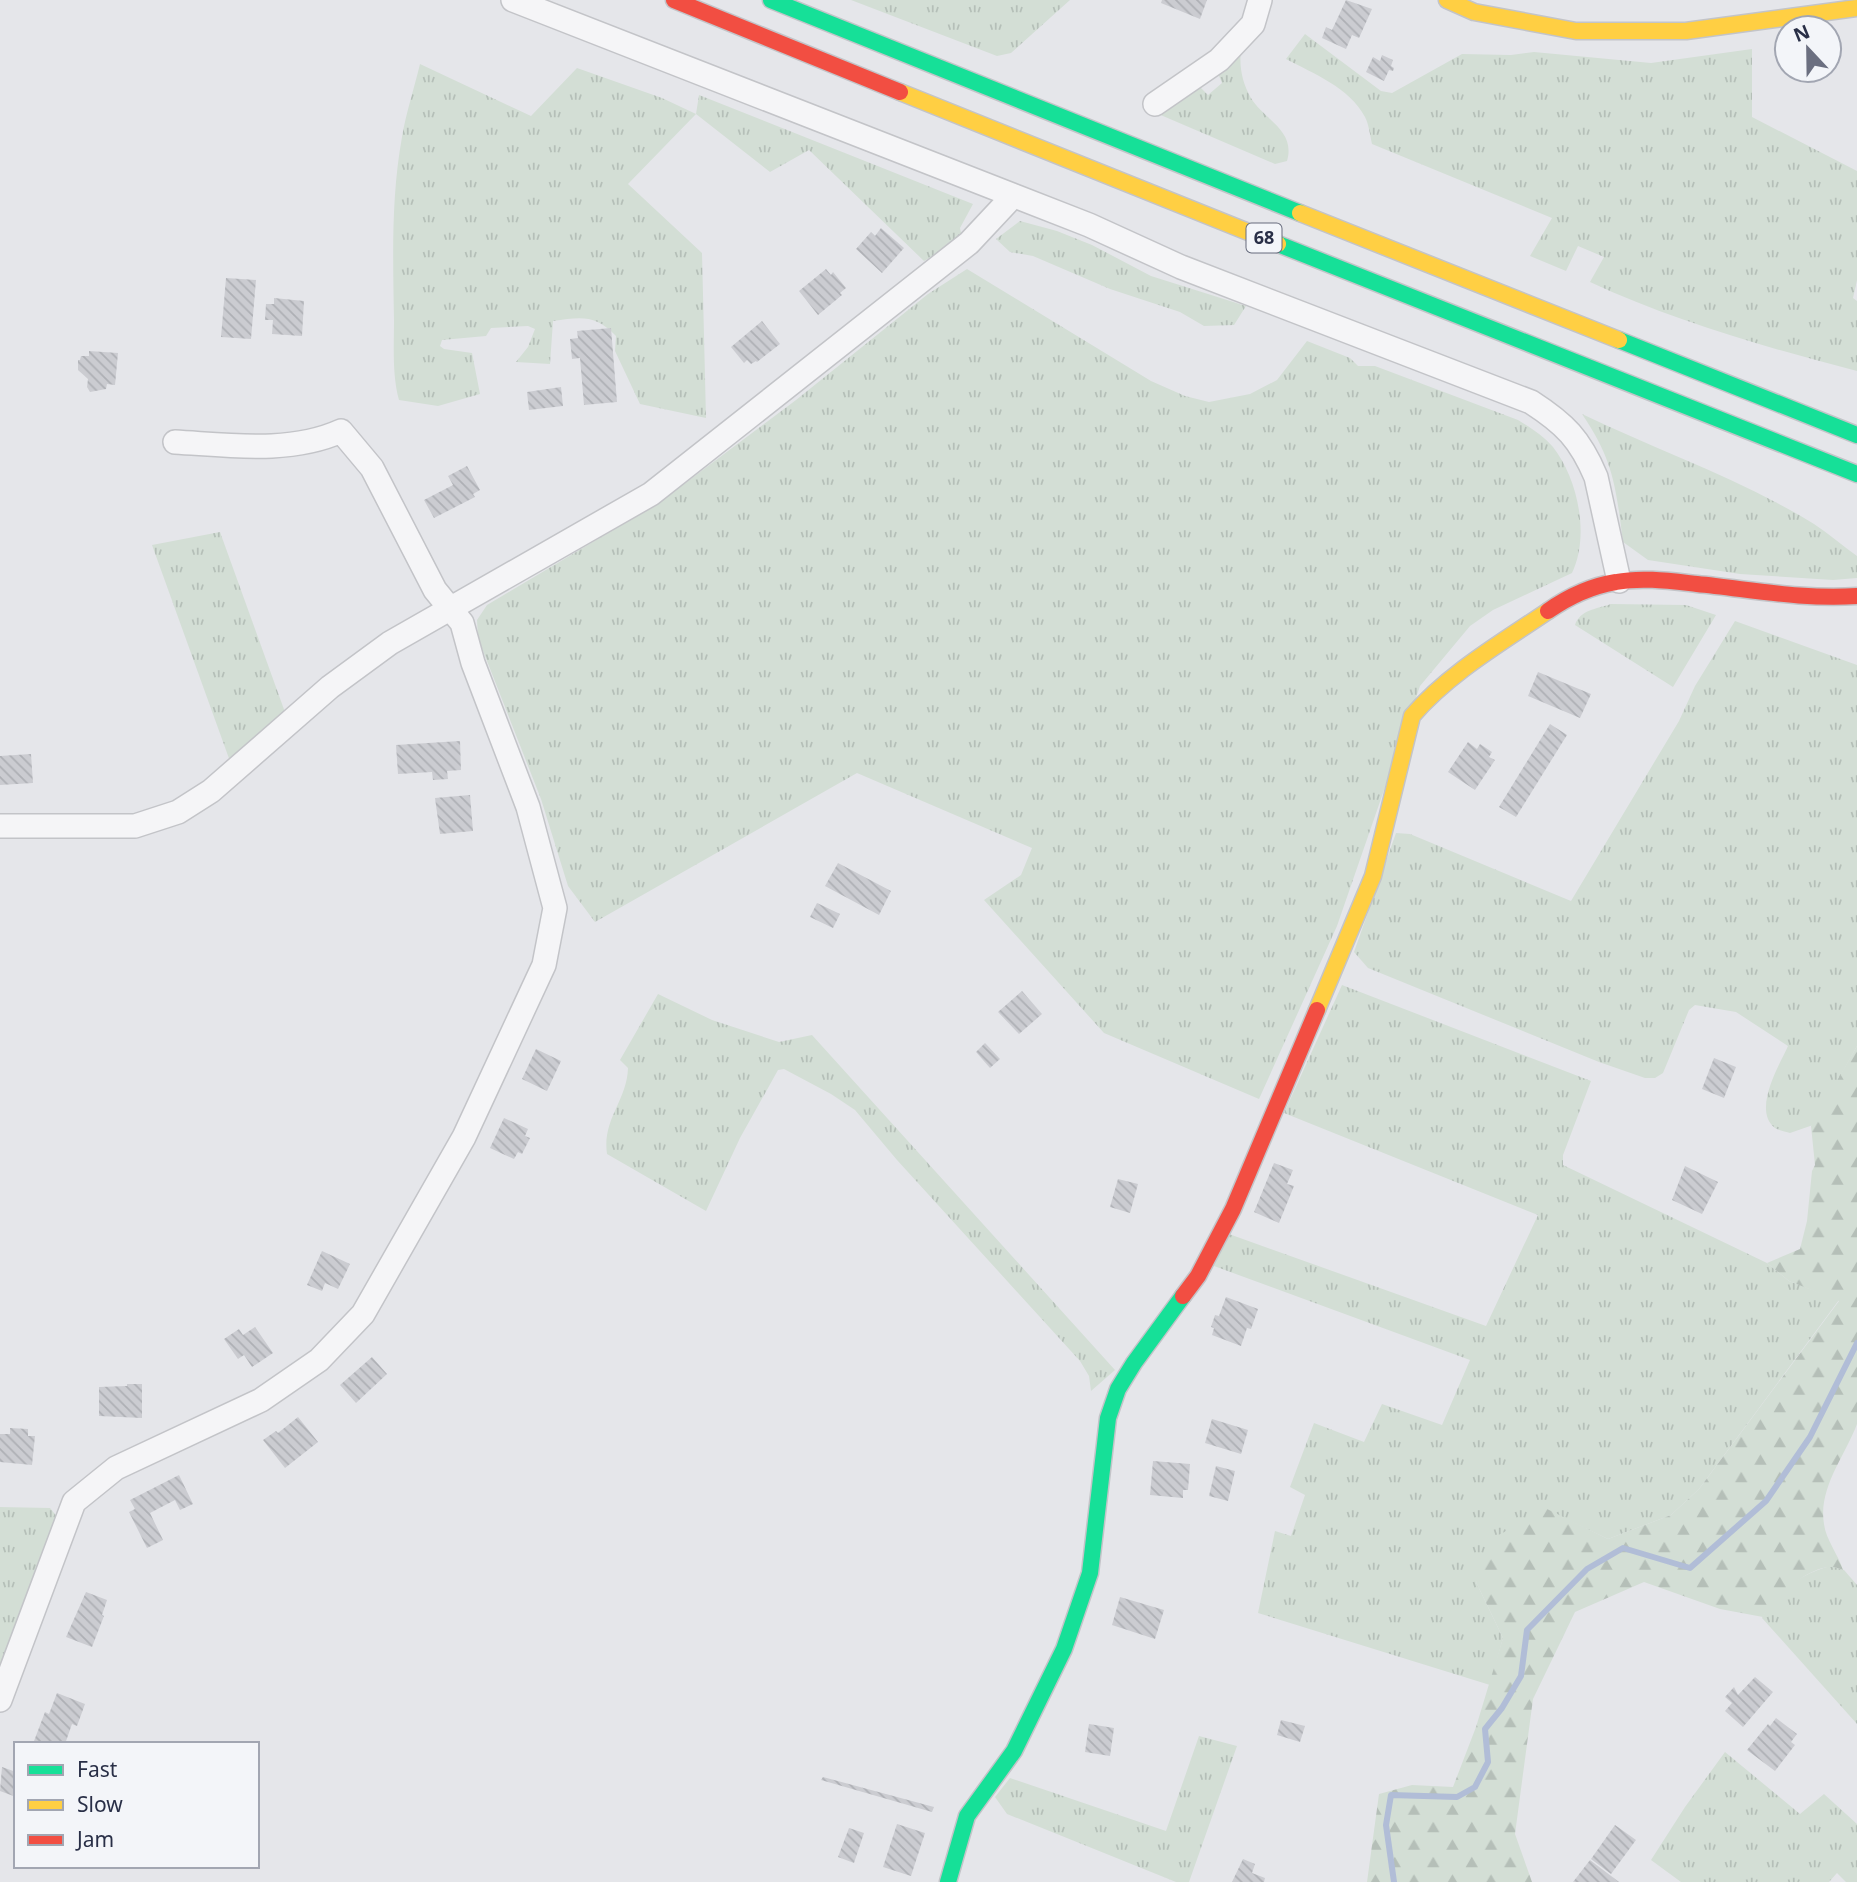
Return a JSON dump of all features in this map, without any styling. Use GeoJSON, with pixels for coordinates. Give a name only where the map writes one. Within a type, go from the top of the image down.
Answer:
{"type":"FeatureCollection","features":[{"type":"Feature","properties":{"kind":"main road","name":"68"},"geometry":{"type":"LineString","coordinates":[[674,0],[1068,161],[1857,474]]}},
{"type":"Feature","properties":{"kind":"main road","name":"68"},"geometry":{"type":"LineString","coordinates":[[771,0],[1080,127],[1857,435]]}},
{"type":"Feature","properties":{"kind":"main road"},"geometry":{"type":"LineString","coordinates":[[1447,0],[1474,12],[1576,31],[1686,32],[1857,8]]}},
{"type":"Feature","properties":{"kind":"main road"},"geometry":{"type":"LineString","coordinates":[[948,1882],[968,1816],[1014,1751],[1064,1649],[1090,1573],[1108,1418],[1118,1390],[1134,1363],[1198,1276],[1233,1209],[1373,876],[1412,716],[1424,702],[1473,662],[1566,599],[1619,580],[1663,580],[1829,598],[1857,596]]}},
{"type":"Feature","properties":{"kind":"street"},"geometry":{"type":"LineString","coordinates":[[513,0],[1089,225],[1181,267],[1531,402],[1559,420],[1577,440],[1590,461],[1619,580]]}},
{"type":"Feature","properties":{"kind":"street"},"geometry":{"type":"LineString","coordinates":[[1155,104],[1219,60],[1253,24],[1261,0]]}},
{"type":"Feature","properties":{"kind":"street"},"geometry":{"type":"LineString","coordinates":[[0,827],[135,826],[178,813],[211,791],[330,687],[390,643],[651,494],[969,243],[1013,195]]}},
{"type":"Feature","properties":{"kind":"street"},"geometry":{"type":"LineString","coordinates":[[0,1700],[74,1502],[117,1468],[261,1400],[319,1360],[363,1314],[464,1137],[544,965],[555,908],[528,807],[473,663],[462,624],[424,572],[372,468],[341,431],[324,439],[290,444],[240,446],[176,442]]}},
{"type":"Feature","properties":{"kind":"green space"},"geometry":{"type":"Polygon","coordinates":[[[851,0],[1070,0],[1011,53],[997,56],[851,0]]]}},
{"type":"Feature","properties":{"kind":"green space"},"geometry":{"type":"Polygon","coordinates":[[[1305,34],[1381,91],[1392,93],[1462,54],[1511,55],[1534,52],[1651,63],[1752,49],[1752,117],[1857,171],[1857,280],[1853,298],[1857,301],[1857,371],[1722,332],[1655,309],[1590,282],[1604,257],[1578,246],[1566,271],[1530,256],[1552,218],[1372,144],[1365,117],[1350,97],[1330,82],[1286,59],[1305,34]]]}},
{"type":"Feature","properties":{"kind":"green space"},"geometry":{"type":"Polygon","coordinates":[[[1241,49],[1245,86],[1257,106],[1283,133],[1289,150],[1287,161],[1275,164],[1156,113],[1198,85],[1208,95],[1222,83],[1217,71],[1241,49]]]}},
{"type":"Feature","properties":{"kind":"green space"},"geometry":{"type":"Polygon","coordinates":[[[420,64],[531,116],[577,68],[662,98],[696,114],[628,184],[702,253],[706,418],[640,404],[615,351],[616,336],[601,324],[580,318],[553,321],[550,364],[516,362],[528,347],[535,329],[528,326],[491,328],[486,336],[442,340],[440,346],[444,349],[472,353],[480,394],[438,406],[399,400],[394,360],[394,205],[402,137],[420,64]]]}},
{"type":"Feature","properties":{"kind":"green space"},"geometry":{"type":"Polygon","coordinates":[[[699,95],[973,204],[960,228],[961,233],[942,251],[924,261],[809,150],[770,172],[696,114],[699,95]]]}},
{"type":"Feature","properties":{"kind":"green space"},"geometry":{"type":"Polygon","coordinates":[[[1020,221],[1057,231],[1092,245],[1151,276],[1246,306],[1234,325],[1204,326],[1180,312],[1110,289],[1033,256],[1010,252],[996,239],[1020,221]]]}},
{"type":"Feature","properties":{"kind":"green space"},"geometry":{"type":"Polygon","coordinates":[[[967,269],[1151,381],[1185,396],[1209,402],[1250,394],[1277,380],[1307,341],[1350,358],[1358,366],[1375,366],[1518,420],[1553,447],[1562,460],[1575,491],[1579,508],[1580,542],[1572,573],[1493,610],[1470,626],[1420,686],[1337,926],[1259,1099],[1104,1033],[984,900],[1021,875],[1032,848],[857,773],[595,922],[568,886],[541,799],[478,638],[477,620],[487,605],[660,502],[796,400],[928,294],[967,269]]]}},
{"type":"Feature","properties":{"kind":"green space"},"geometry":{"type":"Polygon","coordinates":[[[1582,414],[1729,479],[1814,524],[1857,556],[1857,578],[1833,580],[1740,574],[1648,560],[1623,542],[1612,475],[1601,446],[1582,414]]]}},
{"type":"Feature","properties":{"kind":"green space"},"geometry":{"type":"Polygon","coordinates":[[[220,532],[286,715],[231,764],[152,545],[220,532]]]}},
{"type":"Feature","properties":{"kind":"green space"},"geometry":{"type":"Polygon","coordinates":[[[1611,604],[1686,605],[1716,615],[1673,687],[1575,625],[1585,613],[1611,604]]]}},
{"type":"Feature","properties":{"kind":"green space"},"geometry":{"type":"Polygon","coordinates":[[[1735,621],[1857,665],[1857,1046],[1813,1125],[1790,1133],[1775,1128],[1766,1110],[1774,1076],[1788,1046],[1736,1012],[1695,1005],[1689,1010],[1663,1073],[1655,1078],[1645,1078],[1599,1062],[1368,968],[1354,952],[1396,833],[1410,834],[1571,901],[1679,721],[1695,686],[1735,621]]]}},
{"type":"Feature","properties":{"kind":"green space"},"geometry":{"type":"Polygon","coordinates":[[[1342,985],[1591,1081],[1563,1155],[1563,1165],[1767,1263],[1789,1281],[1839,1300],[1699,1489],[1671,1515],[1608,1539],[1547,1510],[1476,1582],[1503,1638],[1490,1685],[1258,1613],[1275,1531],[1291,1536],[1305,1495],[1290,1487],[1314,1423],[1364,1442],[1382,1404],[1442,1425],[1470,1360],[1214,1266],[1229,1234],[1486,1326],[1538,1215],[1284,1113],[1342,985]]]}},
{"type":"Feature","properties":{"kind":"green space"},"geometry":{"type":"Polygon","coordinates":[[[658,994],[712,1020],[779,1042],[812,1035],[1115,1370],[1091,1391],[1089,1376],[1080,1361],[897,1160],[855,1110],[784,1069],[778,1070],[740,1138],[706,1211],[607,1154],[608,1130],[627,1080],[628,1068],[620,1060],[658,994]]]}},
{"type":"Feature","properties":{"kind":"green space"},"geometry":{"type":"Polygon","coordinates":[[[1857,1046],[1857,1424],[1829,1485],[1823,1511],[1827,1536],[1843,1570],[1833,1567],[1813,1571],[1783,1592],[1763,1617],[1720,1609],[1644,1582],[1575,1612],[1533,1699],[1515,1834],[1532,1882],[1367,1882],[1379,1794],[1412,1785],[1453,1787],[1476,1727],[1503,1638],[1476,1582],[1495,1537],[1547,1509],[1608,1539],[1671,1515],[1699,1489],[1839,1301],[1789,1281],[1767,1263],[1800,1249],[1815,1165],[1811,1126],[1857,1046]]]}},
{"type":"Feature","properties":{"kind":"green space"},"geometry":{"type":"Polygon","coordinates":[[[0,1507],[50,1508],[58,1518],[0,1673],[0,1507]]]}},
{"type":"Feature","properties":{"kind":"green space"},"geometry":{"type":"Polygon","coordinates":[[[1831,1566],[1844,1570],[1857,1585],[1857,1724],[1762,1618],[1774,1600],[1790,1584],[1831,1566]]]}},
{"type":"Feature","properties":{"kind":"green space"},"geometry":{"type":"Polygon","coordinates":[[[1199,1736],[1237,1746],[1189,1882],[1176,1882],[1007,1814],[995,1797],[1010,1778],[1166,1831],[1199,1736]]]}},
{"type":"Feature","properties":{"kind":"green space"},"geometry":{"type":"Polygon","coordinates":[[[1725,1752],[1800,1814],[1824,1794],[1857,1824],[1857,1882],[1846,1882],[1837,1873],[1829,1882],[1681,1882],[1651,1860],[1725,1752]]]}},
{"type":"Feature","properties":{"kind":"building"},"geometry":{"type":"Polygon","coordinates":[[[1162,0],[1207,0],[1200,19],[1161,3],[1162,0]]]}},
{"type":"Feature","properties":{"kind":"building"},"geometry":{"type":"Polygon","coordinates":[[[1346,0],[1372,9],[1359,38],[1352,35],[1346,49],[1322,38],[1326,27],[1332,30],[1346,0]]]}},
{"type":"Feature","properties":{"kind":"building"},"geometry":{"type":"Polygon","coordinates":[[[1382,55],[1393,60],[1391,66],[1394,68],[1393,71],[1389,70],[1384,81],[1366,72],[1373,57],[1380,61],[1382,55]]]}},
{"type":"Feature","properties":{"kind":"building"},"geometry":{"type":"Polygon","coordinates":[[[881,228],[904,248],[882,273],[856,249],[871,232],[875,236],[881,228]]]}},
{"type":"Feature","properties":{"kind":"building"},"geometry":{"type":"Polygon","coordinates":[[[826,269],[831,275],[833,272],[846,288],[840,293],[842,295],[818,315],[799,291],[826,269]]]}},
{"type":"Feature","properties":{"kind":"building"},"geometry":{"type":"Polygon","coordinates":[[[226,278],[256,280],[251,339],[221,337],[226,278]]]}},
{"type":"Feature","properties":{"kind":"building"},"geometry":{"type":"Polygon","coordinates":[[[274,298],[304,301],[302,336],[272,334],[273,320],[265,320],[266,304],[274,304],[274,298]]]}},
{"type":"Feature","properties":{"kind":"building"},"geometry":{"type":"Polygon","coordinates":[[[762,321],[780,344],[757,362],[751,364],[747,360],[744,363],[731,347],[762,321]]]}},
{"type":"Feature","properties":{"kind":"building"},"geometry":{"type":"Polygon","coordinates":[[[611,328],[617,402],[584,405],[580,358],[572,359],[570,339],[578,338],[577,331],[611,328]]]}},
{"type":"Feature","properties":{"kind":"building"},"geometry":{"type":"Polygon","coordinates":[[[89,351],[118,353],[115,385],[107,384],[106,389],[90,392],[87,387],[88,379],[78,370],[78,360],[81,356],[89,356],[89,351]]]}},
{"type":"Feature","properties":{"kind":"building"},"geometry":{"type":"Polygon","coordinates":[[[561,387],[563,406],[529,410],[527,392],[561,387]]]}},
{"type":"Feature","properties":{"kind":"building"},"geometry":{"type":"Polygon","coordinates":[[[467,466],[480,490],[473,494],[475,497],[434,518],[424,500],[453,485],[448,476],[467,466]]]}},
{"type":"Feature","properties":{"kind":"building"},"geometry":{"type":"Polygon","coordinates":[[[1538,672],[1591,694],[1580,718],[1528,696],[1538,672]]]}},
{"type":"Feature","properties":{"kind":"building"},"geometry":{"type":"Polygon","coordinates":[[[1550,724],[1567,735],[1516,817],[1499,807],[1550,724]]]}},
{"type":"Feature","properties":{"kind":"building"},"geometry":{"type":"Polygon","coordinates":[[[460,741],[461,770],[447,771],[448,779],[433,780],[432,772],[398,774],[396,745],[460,741]]]}},
{"type":"Feature","properties":{"kind":"building"},"geometry":{"type":"Polygon","coordinates":[[[1468,742],[1477,749],[1480,744],[1492,752],[1489,757],[1495,760],[1475,790],[1448,772],[1468,742]]]}},
{"type":"Feature","properties":{"kind":"building"},"geometry":{"type":"Polygon","coordinates":[[[31,754],[33,783],[0,785],[0,756],[31,754]]]}},
{"type":"Feature","properties":{"kind":"building"},"geometry":{"type":"Polygon","coordinates":[[[470,795],[473,831],[440,834],[435,798],[470,795]]]}},
{"type":"Feature","properties":{"kind":"building"},"geometry":{"type":"Polygon","coordinates":[[[838,863],[891,891],[879,915],[825,886],[838,863]]]}},
{"type":"Feature","properties":{"kind":"building"},"geometry":{"type":"Polygon","coordinates":[[[817,903],[840,914],[833,928],[810,917],[817,903]]]}},
{"type":"Feature","properties":{"kind":"building"},"geometry":{"type":"Polygon","coordinates":[[[1022,991],[1042,1014],[1019,1034],[998,1012],[1022,991]]]}},
{"type":"Feature","properties":{"kind":"building"},"geometry":{"type":"Polygon","coordinates":[[[985,1043],[1000,1059],[990,1068],[976,1052],[985,1043]]]}},
{"type":"Feature","properties":{"kind":"building"},"geometry":{"type":"Polygon","coordinates":[[[536,1049],[561,1061],[547,1091],[522,1079],[536,1049]]]}},
{"type":"Feature","properties":{"kind":"building"},"geometry":{"type":"Polygon","coordinates":[[[1714,1058],[1736,1067],[1724,1098],[1702,1089],[1714,1058]]]}},
{"type":"Feature","properties":{"kind":"building"},"geometry":{"type":"Polygon","coordinates":[[[504,1118],[528,1129],[525,1136],[530,1138],[522,1154],[518,1152],[514,1159],[490,1148],[504,1118]]]}},
{"type":"Feature","properties":{"kind":"building"},"geometry":{"type":"Polygon","coordinates":[[[1274,1163],[1293,1170],[1287,1184],[1294,1186],[1279,1223],[1254,1212],[1274,1163]]]}},
{"type":"Feature","properties":{"kind":"building"},"geometry":{"type":"Polygon","coordinates":[[[1685,1166],[1718,1182],[1702,1214],[1672,1200],[1685,1166]]]}},
{"type":"Feature","properties":{"kind":"building"},"geometry":{"type":"Polygon","coordinates":[[[1118,1179],[1138,1184],[1130,1213],[1110,1207],[1118,1179]]]}},
{"type":"Feature","properties":{"kind":"building"},"geometry":{"type":"Polygon","coordinates":[[[322,1251],[350,1264],[338,1289],[325,1283],[322,1291],[307,1285],[322,1251]]]}},
{"type":"Feature","properties":{"kind":"building"},"geometry":{"type":"Polygon","coordinates":[[[1226,1297],[1258,1309],[1241,1346],[1212,1335],[1214,1328],[1211,1327],[1215,1315],[1219,1316],[1226,1297]]]}},
{"type":"Feature","properties":{"kind":"building"},"geometry":{"type":"Polygon","coordinates":[[[255,1327],[273,1353],[252,1367],[244,1355],[238,1359],[224,1339],[239,1329],[243,1335],[255,1327]]]}},
{"type":"Feature","properties":{"kind":"building"},"geometry":{"type":"Polygon","coordinates":[[[372,1357],[387,1374],[356,1403],[340,1385],[372,1357]]]}},
{"type":"Feature","properties":{"kind":"building"},"geometry":{"type":"Polygon","coordinates":[[[142,1384],[142,1418],[99,1416],[99,1387],[142,1384]]]}},
{"type":"Feature","properties":{"kind":"building"},"geometry":{"type":"Polygon","coordinates":[[[298,1417],[318,1442],[285,1468],[263,1440],[276,1431],[278,1433],[298,1417]]]}},
{"type":"Feature","properties":{"kind":"building"},"geometry":{"type":"Polygon","coordinates":[[[1212,1419],[1248,1430],[1241,1454],[1205,1443],[1212,1419]]]}},
{"type":"Feature","properties":{"kind":"building"},"geometry":{"type":"Polygon","coordinates":[[[10,1428],[28,1429],[28,1436],[35,1436],[32,1465],[0,1462],[0,1434],[10,1434],[10,1428]]]}},
{"type":"Feature","properties":{"kind":"building"},"geometry":{"type":"Polygon","coordinates":[[[1153,1461],[1190,1464],[1188,1490],[1183,1490],[1183,1498],[1150,1495],[1153,1461]]]}},
{"type":"Feature","properties":{"kind":"building"},"geometry":{"type":"Polygon","coordinates":[[[1216,1466],[1235,1471],[1228,1501],[1209,1496],[1216,1466]]]}},
{"type":"Feature","properties":{"kind":"building"},"geometry":{"type":"Polygon","coordinates":[[[179,1475],[193,1504],[180,1510],[175,1500],[150,1513],[163,1540],[147,1548],[129,1512],[135,1509],[130,1500],[179,1475]]]}},
{"type":"Feature","properties":{"kind":"building"},"geometry":{"type":"Polygon","coordinates":[[[86,1592],[107,1600],[92,1647],[66,1637],[86,1592]]]}},
{"type":"Feature","properties":{"kind":"building"},"geometry":{"type":"Polygon","coordinates":[[[1120,1597],[1164,1610],[1155,1639],[1112,1625],[1120,1597]]]}},
{"type":"Feature","properties":{"kind":"building"},"geometry":{"type":"Polygon","coordinates":[[[1755,1677],[1773,1692],[1743,1727],[1725,1711],[1732,1703],[1725,1697],[1734,1687],[1738,1695],[1755,1677]]]}},
{"type":"Feature","properties":{"kind":"building"},"geometry":{"type":"Polygon","coordinates":[[[57,1693],[85,1704],[77,1726],[72,1724],[66,1742],[34,1741],[45,1712],[49,1714],[57,1693]]]}},
{"type":"Feature","properties":{"kind":"building"},"geometry":{"type":"Polygon","coordinates":[[[1776,1718],[1797,1734],[1791,1742],[1795,1745],[1775,1771],[1747,1750],[1776,1718]]]}},
{"type":"Feature","properties":{"kind":"building"},"geometry":{"type":"Polygon","coordinates":[[[1281,1720],[1305,1726],[1300,1742],[1277,1735],[1281,1720]]]}},
{"type":"Feature","properties":{"kind":"building"},"geometry":{"type":"Polygon","coordinates":[[[1089,1724],[1114,1728],[1110,1756],[1085,1752],[1089,1724]]]}},
{"type":"Feature","properties":{"kind":"building"},"geometry":{"type":"Polygon","coordinates":[[[2,1767],[14,1771],[14,1796],[0,1791],[2,1767]]]}},
{"type":"Feature","properties":{"kind":"building"},"geometry":{"type":"Polygon","coordinates":[[[823,1777],[934,1807],[932,1812],[821,1780],[823,1777]]]}},
{"type":"Feature","properties":{"kind":"building"},"geometry":{"type":"Polygon","coordinates":[[[897,1824],[925,1833],[911,1876],[883,1867],[897,1824]]]}},
{"type":"Feature","properties":{"kind":"building"},"geometry":{"type":"Polygon","coordinates":[[[1615,1825],[1636,1840],[1611,1874],[1591,1859],[1615,1825]]]}},
{"type":"Feature","properties":{"kind":"building"},"geometry":{"type":"Polygon","coordinates":[[[849,1828],[864,1833],[854,1863],[838,1857],[849,1828]]]}},
{"type":"Feature","properties":{"kind":"building"},"geometry":{"type":"Polygon","coordinates":[[[1243,1859],[1255,1864],[1252,1873],[1265,1878],[1264,1882],[1232,1882],[1243,1859]]]}},
{"type":"Feature","properties":{"kind":"building"},"geometry":{"type":"Polygon","coordinates":[[[1590,1860],[1619,1882],[1573,1882],[1590,1860]]]}},
{"type":"Feature","properties":{"kind":"waterway"},"geometry":{"type":"LineString","coordinates":[[1394,1882],[1386,1825],[1391,1795],[1457,1797],[1475,1787],[1488,1762],[1485,1729],[1502,1708],[1521,1676],[1527,1630],[1587,1569],[1623,1548],[1690,1568],[1766,1501],[1810,1437],[1857,1343]]}},
{"type":"Feature","properties":{"kind":"traffic: fast"},"geometry":{"type":"LineString","coordinates":[[771,0],[1300,213]]}},
{"type":"Feature","properties":{"kind":"traffic: fast"},"geometry":{"type":"LineString","coordinates":[[1278,244],[1857,474]]}},
{"type":"Feature","properties":{"kind":"traffic: fast"},"geometry":{"type":"LineString","coordinates":[[1619,340],[1857,435]]}},
{"type":"Feature","properties":{"kind":"traffic: fast"},"geometry":{"type":"LineString","coordinates":[[948,1882],[967,1816],[1014,1751],[1064,1649],[1090,1573],[1108,1418],[1118,1389],[1183,1296]]}},
{"type":"Feature","properties":{"kind":"traffic: slow"},"geometry":{"type":"LineString","coordinates":[[1447,0],[1474,12],[1576,31],[1686,31],[1857,8]]}},
{"type":"Feature","properties":{"kind":"traffic: slow"},"geometry":{"type":"LineString","coordinates":[[900,92],[1278,244]]}},
{"type":"Feature","properties":{"kind":"traffic: slow"},"geometry":{"type":"LineString","coordinates":[[1300,213],[1619,340]]}},
{"type":"Feature","properties":{"kind":"traffic: slow"},"geometry":{"type":"LineString","coordinates":[[1317,1010],[1373,876],[1412,716],[1459,672],[1548,611]]}},
{"type":"Feature","properties":{"kind":"traffic: jam"},"geometry":{"type":"LineString","coordinates":[[674,0],[900,92]]}},
{"type":"Feature","properties":{"kind":"traffic: jam"},"geometry":{"type":"LineString","coordinates":[[1548,611],[1589,589],[1636,580],[1797,595],[1857,596]]}},
{"type":"Feature","properties":{"kind":"traffic: jam"},"geometry":{"type":"LineString","coordinates":[[1183,1296],[1198,1276],[1233,1209],[1317,1010]]}}]}
